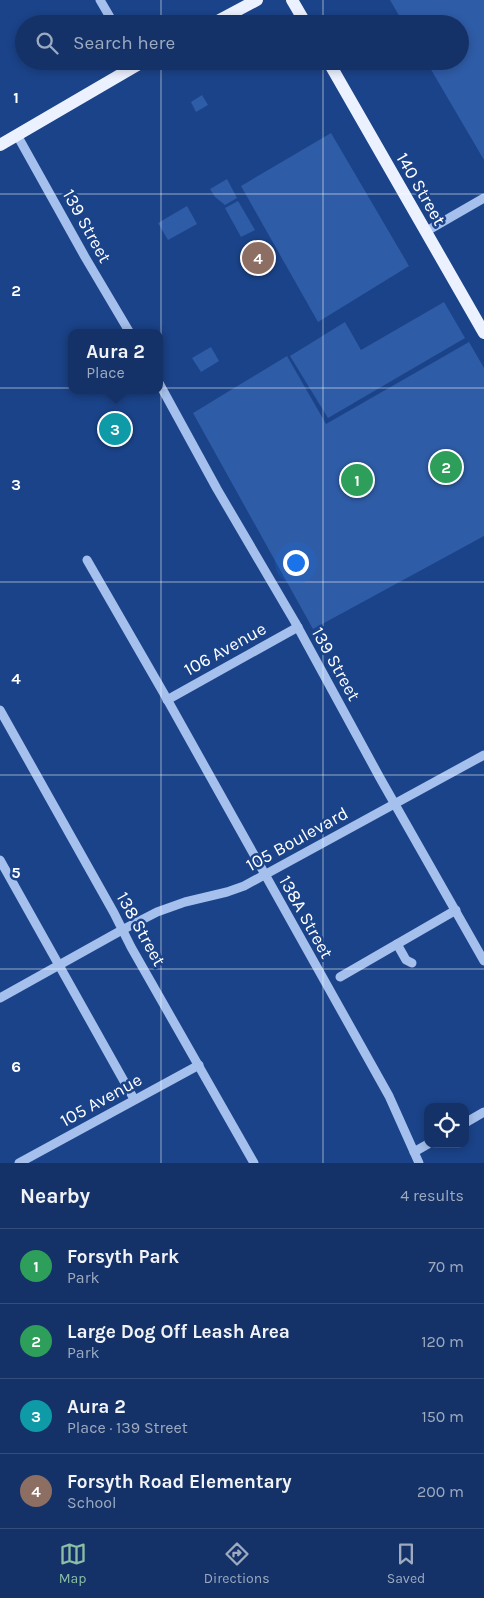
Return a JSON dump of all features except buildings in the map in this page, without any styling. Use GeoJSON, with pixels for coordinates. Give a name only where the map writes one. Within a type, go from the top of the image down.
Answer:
{"type":"FeatureCollection","features":[{"type":"Feature","properties":{"kind":"main road"},"geometry":{"type":"LineString","coordinates":[[229,15],[257,0]]}},
{"type":"Feature","properties":{"kind":"main road"},"geometry":{"type":"LineString","coordinates":[[292,0],[301,15]]}},
{"type":"Feature","properties":{"kind":"main road"},"geometry":{"type":"LineString","coordinates":[[0,145],[127,70]]}},
{"type":"Feature","properties":{"kind":"main road","name":"140 Street"},"geometry":{"type":"LineString","coordinates":[[333,70],[484,333]]}},
{"type":"Feature","properties":{"kind":"street"},"geometry":{"type":"LineString","coordinates":[[100,0],[109,15]]}},
{"type":"Feature","properties":{"kind":"street","name":"139 Street"},"geometry":{"type":"LineString","coordinates":[[18,135],[78,245],[128,329]]}},
{"type":"Feature","properties":{"kind":"street"},"geometry":{"type":"LineString","coordinates":[[426,232],[484,198]]}},
{"type":"Feature","properties":{"kind":"street","name":"139 Street"},"geometry":{"type":"LineString","coordinates":[[163,390],[223,499],[298,627],[394,803],[483,957]]}},
{"type":"Feature","properties":{"kind":"street","name":"138A Street"},"geometry":{"type":"LineString","coordinates":[[87,560],[389,1096],[419,1163]]}},
{"type":"Feature","properties":{"kind":"street","name":"106 Avenue"},"geometry":{"type":"LineString","coordinates":[[167,700],[298,627]]}},
{"type":"Feature","properties":{"kind":"street","name":"138 Street"},"geometry":{"type":"LineString","coordinates":[[0,710],[254,1163]]}},
{"type":"Feature","properties":{"kind":"street","name":"105 Boulevard"},"geometry":{"type":"LineString","coordinates":[[0,998],[122,930],[171,906],[226,892],[264,876],[483,754]]}},
{"type":"Feature","properties":{"kind":"street"},"geometry":{"type":"LineString","coordinates":[[0,860],[134,1099]]}},
{"type":"Feature","properties":{"kind":"street"},"geometry":{"type":"LineString","coordinates":[[340,977],[456,910]]}},
{"type":"Feature","properties":{"kind":"street"},"geometry":{"type":"LineString","coordinates":[[397,944],[406,960],[412,963]]}},
{"type":"Feature","properties":{"kind":"street","name":"105 Avenue"},"geometry":{"type":"LineString","coordinates":[[19,1163],[199,1065]]}},
{"type":"Feature","properties":{"kind":"street"},"geometry":{"type":"LineString","coordinates":[[469,1121],[484,1112]]}},
{"type":"Feature","properties":{"kind":"street"},"geometry":{"type":"LineString","coordinates":[[414,1152],[424,1146]]}},
{"type":"Feature","properties":{"kind":"shaded area"},"geometry":{"type":"Polygon","coordinates":[[[390,0],[484,0],[484,160],[431,70],[469,70],[469,15],[399,15],[390,0]]]}},
{"type":"Feature","properties":{"kind":"shaded area"},"geometry":{"type":"Polygon","coordinates":[[[202,95],[208,105],[196,112],[191,102],[202,95]]]}},
{"type":"Feature","properties":{"kind":"shaded area"},"geometry":{"type":"Polygon","coordinates":[[[331,133],[409,266],[318,322],[241,186],[331,133]]]}},
{"type":"Feature","properties":{"kind":"shaded area"},"geometry":{"type":"Polygon","coordinates":[[[227,179],[237,198],[225,205],[215,197],[210,189],[227,179]]]}},
{"type":"Feature","properties":{"kind":"shaded area"},"geometry":{"type":"Polygon","coordinates":[[[238,201],[255,230],[241,237],[225,208],[238,201]]]}},
{"type":"Feature","properties":{"kind":"shaded area"},"geometry":{"type":"Polygon","coordinates":[[[187,206],[197,224],[168,240],[158,223],[187,206]]]}},
{"type":"Feature","properties":{"kind":"shaded area"},"geometry":{"type":"Polygon","coordinates":[[[444,302],[465,338],[328,418],[290,356],[345,322],[361,350],[444,302]]]}},
{"type":"Feature","properties":{"kind":"shaded area"},"geometry":{"type":"Polygon","coordinates":[[[469,342],[484,368],[484,536],[313,629],[193,413],[287,356],[326,424],[469,342]]]}},
{"type":"Feature","properties":{"kind":"shaded area"},"geometry":{"type":"Polygon","coordinates":[[[211,347],[219,361],[201,372],[192,358],[211,347]]]}},
{"type":"Feature","properties":{"kind":"place","name":"Forsyth Road Elementary"},"geometry":{"type":"Point","coordinates":[258,258]}},
{"type":"Feature","properties":{"kind":"place","name":"Aura 2"},"geometry":{"type":"Point","coordinates":[115,429]}},
{"type":"Feature","properties":{"kind":"place","name":"Large Dog Off Leash Area"},"geometry":{"type":"Point","coordinates":[446,467]}},
{"type":"Feature","properties":{"kind":"place","name":"Forsyth Park"},"geometry":{"type":"Point","coordinates":[357,480]}}]}
